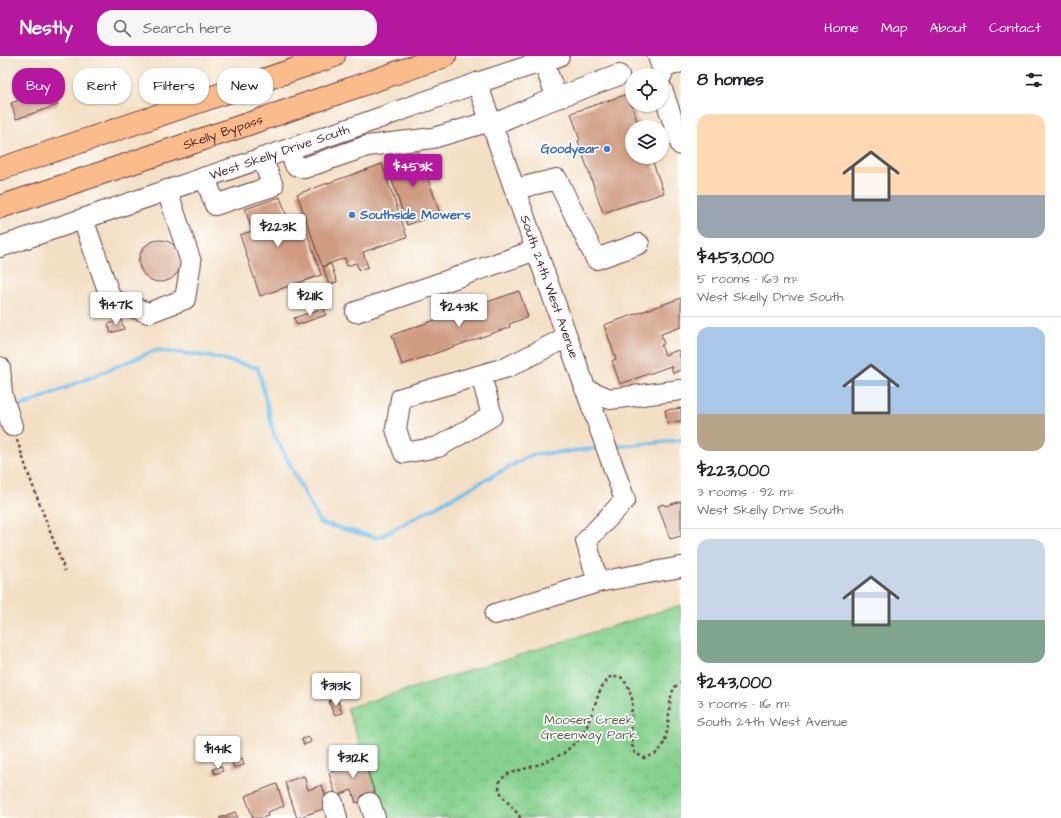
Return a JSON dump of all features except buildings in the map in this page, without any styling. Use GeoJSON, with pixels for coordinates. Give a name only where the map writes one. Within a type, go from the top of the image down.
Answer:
{"type":"FeatureCollection","features":[{"type":"Feature","properties":{"kind":"highway"},"geometry":{"type":"LineString","coordinates":[[0,169],[334,56]]}},
{"type":"Feature","properties":{"kind":"highway","name":"Skelly Bypass"},"geometry":{"type":"LineString","coordinates":[[0,208],[445,56]]}},
{"type":"Feature","properties":{"kind":"street","name":"West Skelly Drive South"},"geometry":{"type":"LineString","coordinates":[[0,247],[551,59]]}},
{"type":"Feature","properties":{"kind":"street"},"geometry":{"type":"LineString","coordinates":[[551,59],[557,98]]}},
{"type":"Feature","properties":{"kind":"street"},"geometry":{"type":"LineString","coordinates":[[661,66],[681,62]]}},
{"type":"Feature","properties":{"kind":"street"},"geometry":{"type":"LineString","coordinates":[[289,149],[295,165],[304,168],[366,146],[433,138],[491,123],[619,75]]}},
{"type":"Feature","properties":{"kind":"street","name":"South 24th West Avenue"},"geometry":{"type":"LineString","coordinates":[[477,83],[625,500],[586,541],[598,582]]}},
{"type":"Feature","properties":{"kind":"street"},"geometry":{"type":"LineString","coordinates":[[669,110],[681,145]]}},
{"type":"Feature","properties":{"kind":"street"},"geometry":{"type":"LineString","coordinates":[[357,126],[366,146]]}},
{"type":"Feature","properties":{"kind":"street"},"geometry":{"type":"LineString","coordinates":[[205,177],[215,205],[273,186],[262,158]]}},
{"type":"Feature","properties":{"kind":"street"},"geometry":{"type":"LineString","coordinates":[[232,168],[243,196]]}},
{"type":"Feature","properties":{"kind":"street"},"geometry":{"type":"LineString","coordinates":[[515,190],[557,179],[596,259],[639,244]]}},
{"type":"Feature","properties":{"kind":"street"},"geometry":{"type":"LineString","coordinates":[[83,219],[111,299],[148,313],[185,299],[191,262],[167,190]]}},
{"type":"Feature","properties":{"kind":"street"},"geometry":{"type":"LineString","coordinates":[[356,312],[536,250]]}},
{"type":"Feature","properties":{"kind":"street"},"geometry":{"type":"LineString","coordinates":[[481,376],[492,416],[438,447],[404,453],[396,429],[401,398],[508,368],[567,337]]}},
{"type":"Feature","properties":{"kind":"street"},"geometry":{"type":"LineString","coordinates":[[0,367],[2,394],[12,426]]}},
{"type":"Feature","properties":{"kind":"street"},"geometry":{"type":"LineString","coordinates":[[585,389],[610,399],[681,390]]}},
{"type":"Feature","properties":{"kind":"street"},"geometry":{"type":"LineString","coordinates":[[495,614],[598,582],[681,567]]}},
{"type":"Feature","properties":{"kind":"path"},"geometry":{"type":"LineString","coordinates":[[12,426],[28,473],[66,571]]}},
{"type":"Feature","properties":{"kind":"path"},"geometry":{"type":"LineString","coordinates":[[520,818],[498,789],[500,780],[508,774],[543,763],[564,753],[578,740],[587,726],[601,688],[610,677],[621,677],[628,686],[633,702],[631,714],[632,745],[635,753],[644,758],[653,755],[661,749],[669,719],[669,703],[674,687],[681,683]]}},
{"type":"Feature","properties":{"kind":"green space","name":"Mooser Creek Greenway Park"},"geometry":{"type":"Polygon","coordinates":[[[681,605],[681,818],[385,818],[347,708],[681,605]]]}},
{"type":"Feature","properties":{"kind":"waterway"},"geometry":{"type":"LineString","coordinates":[[12,408],[29,403],[156,350],[213,357],[258,368],[274,434],[320,523],[378,538],[531,455],[601,448]]}},
{"type":"Feature","properties":{"kind":"waterway"},"geometry":{"type":"LineString","coordinates":[[611,447],[681,440]]}},
{"type":"Feature","properties":{"kind":"place","name":"Goodyear"},"geometry":{"type":"Point","coordinates":[607,149]}},
{"type":"Feature","properties":{"kind":"place","name":"Southside Mowers"},"geometry":{"type":"Point","coordinates":[352,215]}}]}
